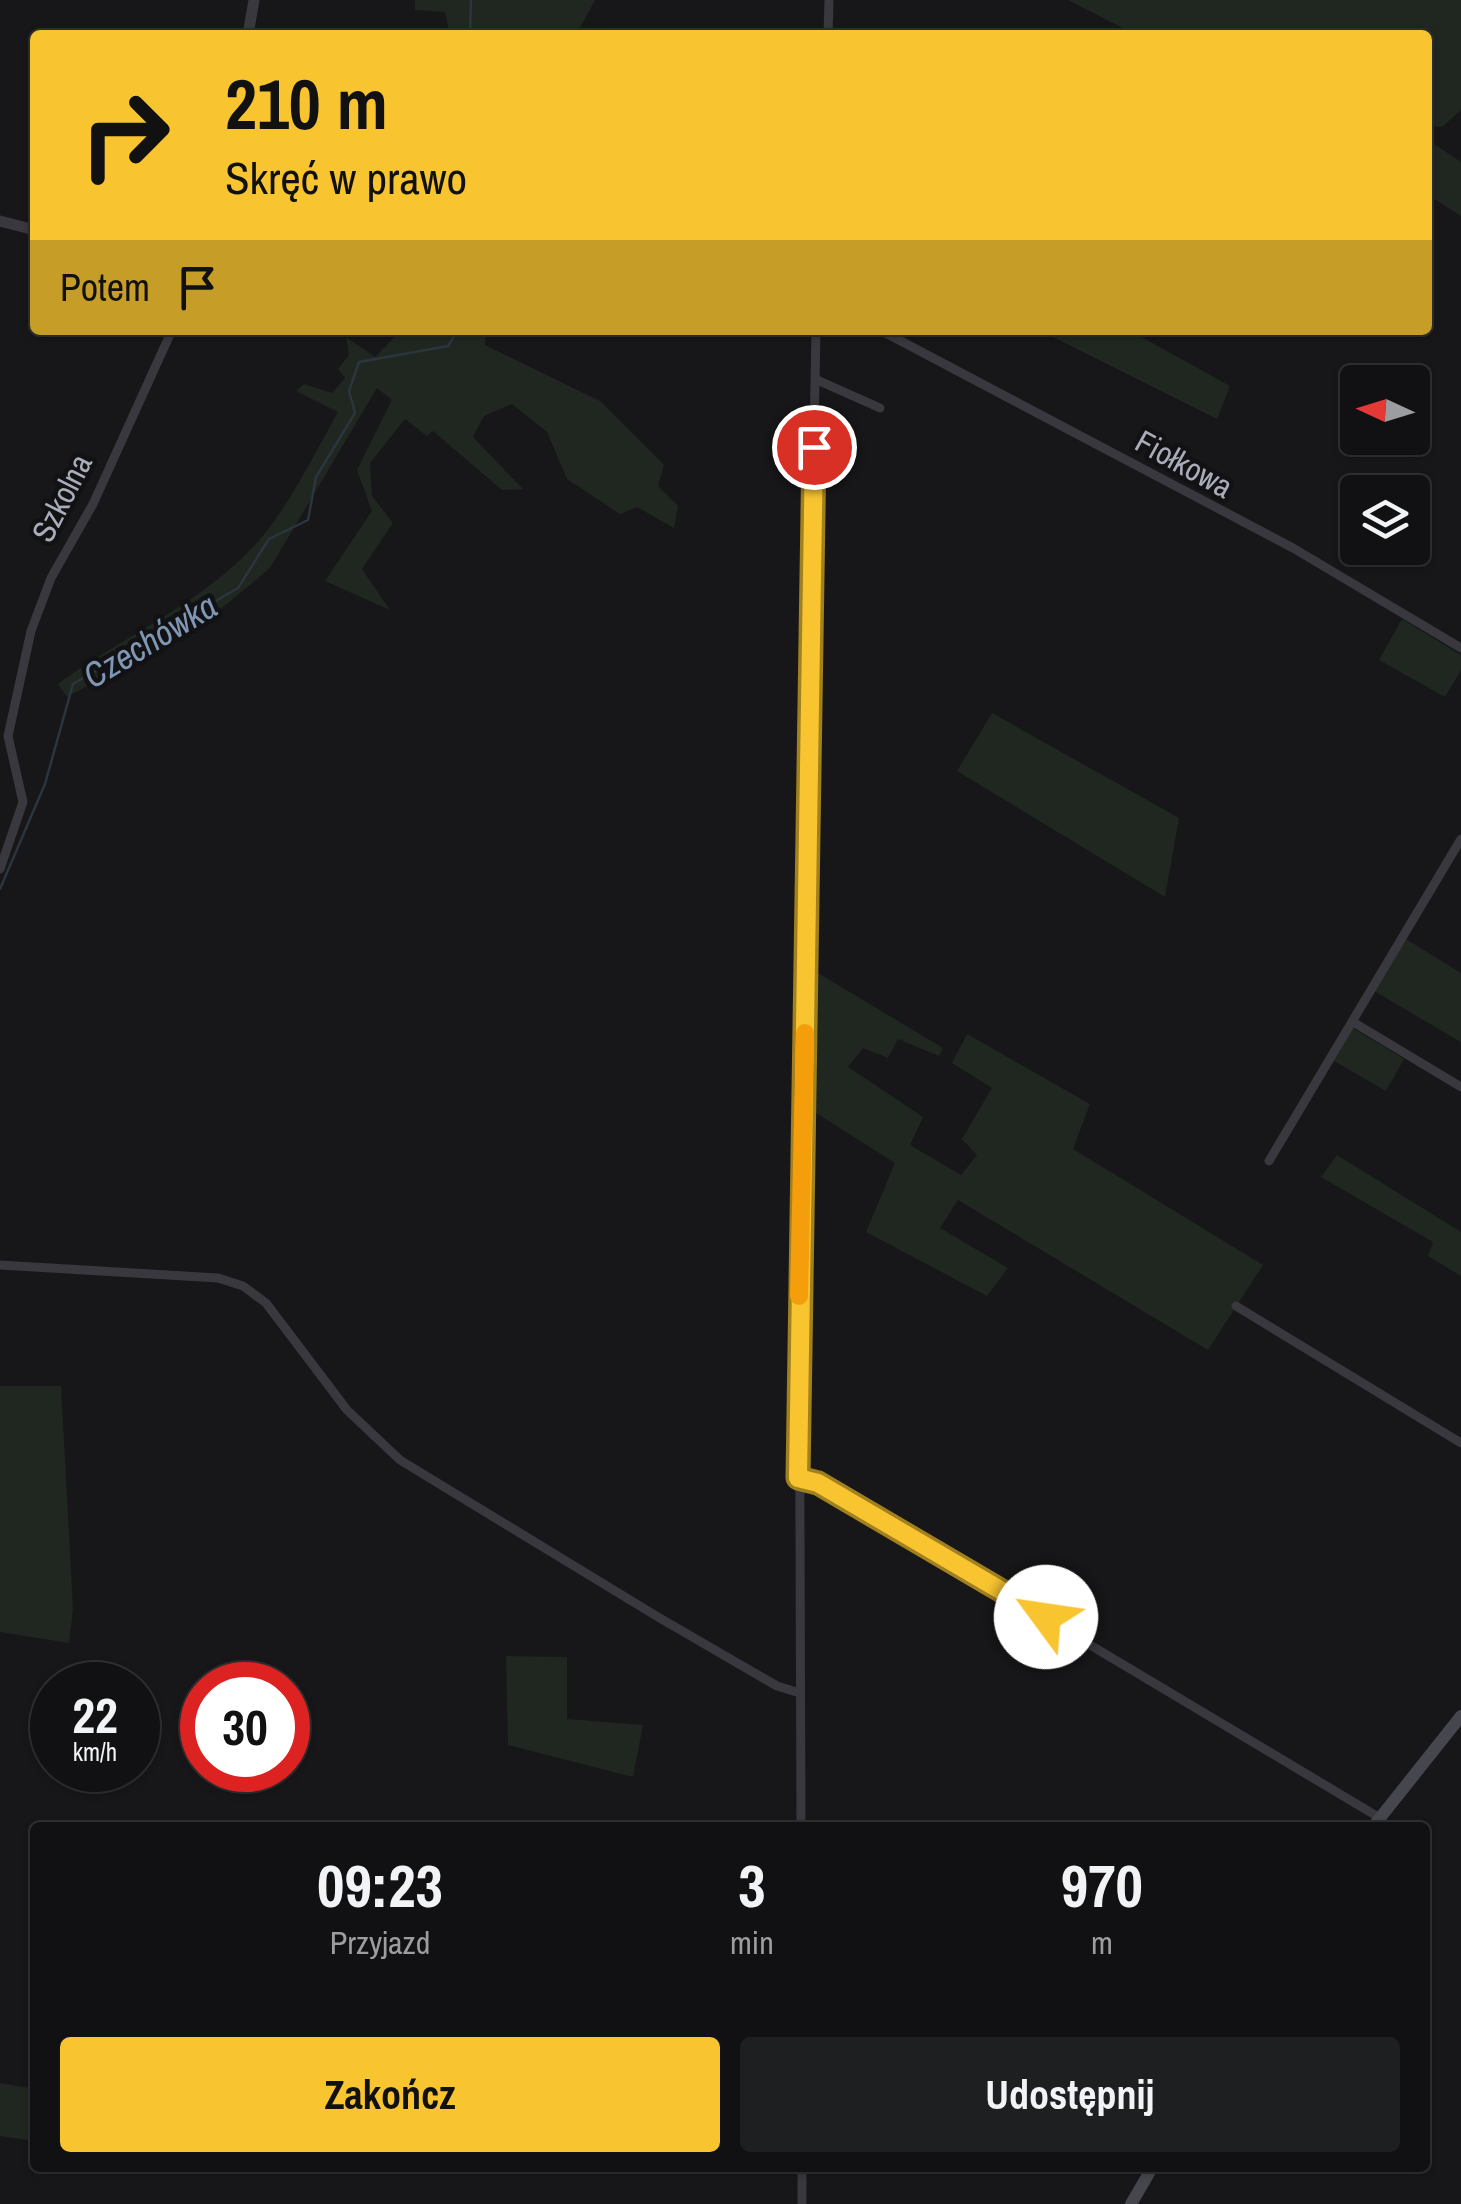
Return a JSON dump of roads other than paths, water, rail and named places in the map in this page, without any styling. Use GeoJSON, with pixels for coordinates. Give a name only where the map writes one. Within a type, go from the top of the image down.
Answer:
{"type":"FeatureCollection","features":[{"type":"Feature","properties":{"kind":"main road"},"geometry":{"type":"LineString","coordinates":[[1377,1822],[1461,1716]]}},
{"type":"Feature","properties":{"kind":"main road"},"geometry":{"type":"LineString","coordinates":[[1132,2204],[1150,2172]]}},
{"type":"Feature","properties":{"kind":"street"},"geometry":{"type":"LineString","coordinates":[[249,30],[254,0]]}},
{"type":"Feature","properties":{"kind":"street"},"geometry":{"type":"LineString","coordinates":[[828,30],[829,0]]}},
{"type":"Feature","properties":{"kind":"street"},"geometry":{"type":"LineString","coordinates":[[0,221],[30,229]]}},
{"type":"Feature","properties":{"kind":"street","name":"Szkolna"},"geometry":{"type":"LineString","coordinates":[[0,869],[23,802],[8,736],[31,631],[52,578],[93,504],[170,335]]}},
{"type":"Feature","properties":{"kind":"street"},"geometry":{"type":"LineString","coordinates":[[800,1822],[798,1478],[816,335]]}},
{"type":"Feature","properties":{"kind":"street","name":"Fiołkowa"},"geometry":{"type":"LineString","coordinates":[[889,335],[1293,548],[1461,648]]}},
{"type":"Feature","properties":{"kind":"street"},"geometry":{"type":"LineString","coordinates":[[815,379],[880,408]]}},
{"type":"Feature","properties":{"kind":"street"},"geometry":{"type":"LineString","coordinates":[[1269,1161],[1461,839]]}},
{"type":"Feature","properties":{"kind":"street"},"geometry":{"type":"LineString","coordinates":[[1352,1022],[1461,1087]]}},
{"type":"Feature","properties":{"kind":"street"},"geometry":{"type":"LineString","coordinates":[[0,1264],[218,1278],[243,1286],[292,1332],[348,1410],[400,1460],[777,1686],[800,1693]]}},
{"type":"Feature","properties":{"kind":"street"},"geometry":{"type":"LineString","coordinates":[[1236,1306],[1461,1443]]}},
{"type":"Feature","properties":{"kind":"street"},"geometry":{"type":"LineString","coordinates":[[798,1478],[818,1483],[1374,1822]]}},
{"type":"Feature","properties":{"kind":"street"},"geometry":{"type":"LineString","coordinates":[[802,2172],[802,2204]]}},
{"type":"Feature","properties":{"kind":"waterway","name":"Czechówka"},"geometry":{"type":"LineString","coordinates":[[470,30],[471,0]]}},
{"type":"Feature","properties":{"kind":"waterway","name":"Czechówka"},"geometry":{"type":"LineString","coordinates":[[0,889],[45,784],[73,684],[238,588],[269,539],[308,520],[316,477],[355,413],[349,391],[359,362],[448,346],[455,335]]}}]}
